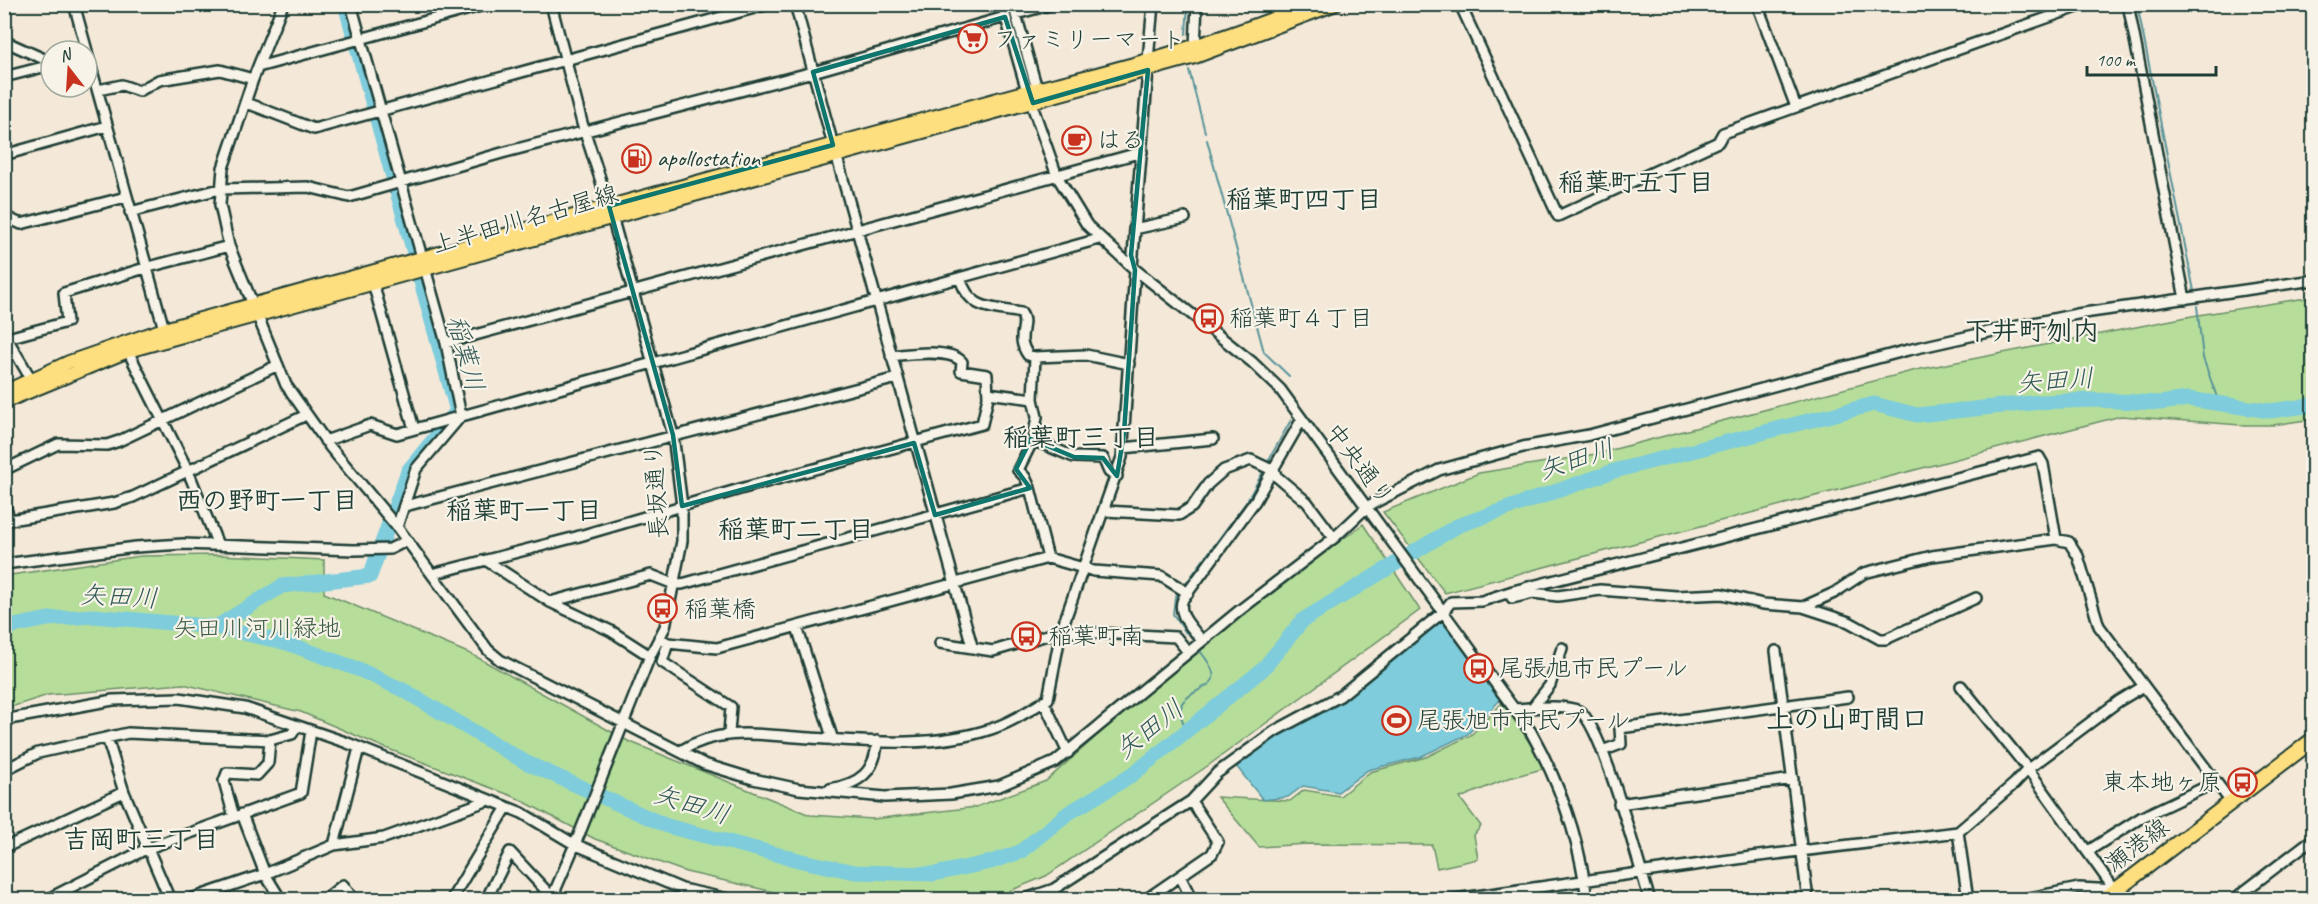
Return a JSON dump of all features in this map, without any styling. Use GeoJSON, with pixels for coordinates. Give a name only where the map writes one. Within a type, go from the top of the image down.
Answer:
{"type":"FeatureCollection","features":[{"type":"Feature","properties":{"kind":"highway","name":"瀬港線"},"geometry":{"type":"LineString","coordinates":[[2103,900],[2118,895],[2231,802],[2313,739]]}},
{"type":"Feature","properties":{"kind":"main road","name":"上半田川名古屋線"},"geometry":{"type":"LineString","coordinates":[[834,149],[1033,103],[1148,65],[1310,4]]}},
{"type":"Feature","properties":{"kind":"main road","name":"上半田川名古屋線"},"geometry":{"type":"LineString","coordinates":[[4,402],[128,351],[256,310],[834,149],[1032,90],[1195,57],[1336,4]]}},
{"type":"Feature","properties":{"kind":"main road","name":"上半田川名古屋線"},"geometry":{"type":"LineString","coordinates":[[4,392],[104,349],[164,330],[373,283],[424,264]]}},
{"type":"Feature","properties":{"kind":"street"},"geometry":{"type":"LineString","coordinates":[[74,4],[83,39]]}},
{"type":"Feature","properties":{"kind":"street"},"geometry":{"type":"LineString","coordinates":[[284,4],[253,79],[247,103],[223,168],[220,205],[229,246],[286,385],[306,415],[396,527],[488,650],[500,660],[624,725],[682,750],[704,764],[753,779],[827,792],[885,797],[975,790],[1016,781],[1068,753],[1202,640],[1370,510],[1430,474],[1471,459],[1590,435],[1908,350],[2077,314],[2313,280]]}},
{"type":"Feature","properties":{"kind":"street"},"geometry":{"type":"LineString","coordinates":[[351,4],[357,41],[376,112],[397,185],[424,264],[446,343],[455,417],[416,469],[396,527]]}},
{"type":"Feature","properties":{"kind":"street"},"geometry":{"type":"LineString","coordinates":[[258,67],[488,4]]}},
{"type":"Feature","properties":{"kind":"street","name":"長坂通り"},"geometry":{"type":"LineString","coordinates":[[551,4],[585,132],[611,211],[673,435],[682,506],[682,541],[664,641],[650,656],[577,840],[551,898]]}},
{"type":"Feature","properties":{"kind":"street"},"geometry":{"type":"LineString","coordinates":[[247,103],[314,129],[769,4]]}},
{"type":"Feature","properties":{"kind":"street"},"geometry":{"type":"LineString","coordinates":[[795,4],[972,646]]}},
{"type":"Feature","properties":{"kind":"street","name":"中央通り"},"geometry":{"type":"LineString","coordinates":[[1002,4],[1032,90]]}},
{"type":"Feature","properties":{"kind":"street","name":"中央通り"},"geometry":{"type":"LineString","coordinates":[[1013,4],[1033,103],[1058,176],[1067,195],[1100,239],[1252,362],[1280,389],[1370,510],[1515,709],[1551,768],[1578,843],[1587,900]]}},
{"type":"Feature","properties":{"kind":"street"},"geometry":{"type":"LineString","coordinates":[[1016,15],[1053,4]]}},
{"type":"Feature","properties":{"kind":"street"},"geometry":{"type":"LineString","coordinates":[[682,750],[729,733],[832,740],[934,741],[968,735],[1008,722],[1048,699],[1061,631],[1117,476],[1123,448],[1134,229],[1153,4]]}},
{"type":"Feature","properties":{"kind":"street"},"geometry":{"type":"LineString","coordinates":[[1195,46],[1197,4]]}},
{"type":"Feature","properties":{"kind":"street"},"geometry":{"type":"LineString","coordinates":[[1460,4],[1558,216],[1718,142],[1723,133],[2086,4]]}},
{"type":"Feature","properties":{"kind":"street"},"geometry":{"type":"LineString","coordinates":[[1757,4],[1796,107]]}},
{"type":"Feature","properties":{"kind":"street"},"geometry":{"type":"LineString","coordinates":[[2128,4],[2185,299]]}},
{"type":"Feature","properties":{"kind":"street"},"geometry":{"type":"LineString","coordinates":[[130,212],[220,189],[308,187],[349,198],[502,153],[813,72],[1005,17]]}},
{"type":"Feature","properties":{"kind":"street"},"geometry":{"type":"LineString","coordinates":[[4,41],[39,57]]}},
{"type":"Feature","properties":{"kind":"street"},"geometry":{"type":"LineString","coordinates":[[4,77],[39,68]]}},
{"type":"Feature","properties":{"kind":"street"},"geometry":{"type":"LineString","coordinates":[[99,90],[122,85],[139,91],[159,80],[220,70],[253,79]]}},
{"type":"Feature","properties":{"kind":"street"},"geometry":{"type":"LineString","coordinates":[[99,94],[145,268],[164,330]]}},
{"type":"Feature","properties":{"kind":"street"},"geometry":{"type":"LineString","coordinates":[[4,155],[107,126]]}},
{"type":"Feature","properties":{"kind":"street"},"geometry":{"type":"LineString","coordinates":[[446,343],[1142,152]]}},
{"type":"Feature","properties":{"kind":"street"},"geometry":{"type":"LineString","coordinates":[[4,216],[21,224],[126,197]]}},
{"type":"Feature","properties":{"kind":"street"},"geometry":{"type":"LineString","coordinates":[[1134,229],[1185,218]]}},
{"type":"Feature","properties":{"kind":"street"},"geometry":{"type":"LineString","coordinates":[[326,441],[370,425],[397,434],[653,361],[1100,239]]}},
{"type":"Feature","properties":{"kind":"street"},"geometry":{"type":"LineString","coordinates":[[31,380],[6,337],[67,322],[64,293],[145,268],[229,246]]}},
{"type":"Feature","properties":{"kind":"street"},"geometry":{"type":"LineString","coordinates":[[960,278],[968,297],[977,304],[1021,313],[1024,321],[1022,346],[1028,355],[1035,357],[1086,355],[1129,364]]}},
{"type":"Feature","properties":{"kind":"street"},"geometry":{"type":"LineString","coordinates":[[373,283],[414,429]]}},
{"type":"Feature","properties":{"kind":"street"},"geometry":{"type":"LineString","coordinates":[[128,351],[188,471],[218,545]]}},
{"type":"Feature","properties":{"kind":"street"},"geometry":{"type":"LineString","coordinates":[[432,574],[487,561],[982,424],[988,393],[987,375],[961,371],[962,362],[959,359],[934,353],[891,356]]}},
{"type":"Feature","properties":{"kind":"street"},"geometry":{"type":"LineString","coordinates":[[1035,357],[1033,399],[1037,417],[1033,440],[1018,470],[1025,477],[1030,488],[1048,558]]}},
{"type":"Feature","properties":{"kind":"street"},"geometry":{"type":"LineString","coordinates":[[4,470],[58,444],[107,445],[278,365]]}},
{"type":"Feature","properties":{"kind":"street"},"geometry":{"type":"LineString","coordinates":[[405,506],[897,378]]}},
{"type":"Feature","properties":{"kind":"street"},"geometry":{"type":"LineString","coordinates":[[988,393],[1033,399]]}},
{"type":"Feature","properties":{"kind":"street"},"geometry":{"type":"LineString","coordinates":[[4,504],[7,521],[114,503],[141,493],[306,415]]}},
{"type":"Feature","properties":{"kind":"street"},"geometry":{"type":"LineString","coordinates":[[1202,640],[1181,610],[1183,589],[1255,501],[1270,468],[1302,419]]}},
{"type":"Feature","properties":{"kind":"street"},"geometry":{"type":"LineString","coordinates":[[1033,440],[1074,457],[1102,458],[1109,472],[1117,476]]}},
{"type":"Feature","properties":{"kind":"street"},"geometry":{"type":"LineString","coordinates":[[1123,448],[1213,440]]}},
{"type":"Feature","properties":{"kind":"street"},"geometry":{"type":"LineString","coordinates":[[1022,900],[1054,889],[1191,801],[1217,772],[1275,731],[1340,696],[1443,612],[1451,602],[1498,597],[1513,591],[2039,457],[2043,464],[2056,539]]}},
{"type":"Feature","properties":{"kind":"street"},"geometry":{"type":"LineString","coordinates":[[1105,511],[1179,515],[1192,507],[1208,484],[1224,470],[1251,460],[1270,468],[1315,511],[1334,538]]}},
{"type":"Feature","properties":{"kind":"street"},"geometry":{"type":"LineString","coordinates":[[550,602],[651,575],[674,584],[682,584],[1030,488]]}},
{"type":"Feature","properties":{"kind":"street"},"geometry":{"type":"LineString","coordinates":[[1803,607],[1834,593],[1864,573],[1975,549],[2056,539],[2069,542],[2078,556],[2099,626],[2231,802]]}},
{"type":"Feature","properties":{"kind":"street"},"geometry":{"type":"LineString","coordinates":[[4,564],[136,547],[218,545],[390,549],[406,541]]}},
{"type":"Feature","properties":{"kind":"street"},"geometry":{"type":"LineString","coordinates":[[729,733],[731,707],[662,662],[664,641],[717,648],[1048,558],[1055,558],[1085,568],[1161,576],[1183,589]]}},
{"type":"Feature","properties":{"kind":"street"},"geometry":{"type":"LineString","coordinates":[[487,561],[550,602],[611,631],[650,656]]}},
{"type":"Feature","properties":{"kind":"street"},"geometry":{"type":"LineString","coordinates":[[1498,597],[1505,599],[1533,593],[1558,596],[1600,590],[1676,596],[1722,594],[1764,604],[1803,607],[1849,622],[1880,639],[1886,639],[1976,598]]}},
{"type":"Feature","properties":{"kind":"street"},"geometry":{"type":"LineString","coordinates":[[797,627],[832,740]]}},
{"type":"Feature","properties":{"kind":"street"},"geometry":{"type":"LineString","coordinates":[[940,643],[963,648],[972,646],[993,651],[1061,631],[1176,638],[1188,652]]}},
{"type":"Feature","properties":{"kind":"street"},"geometry":{"type":"LineString","coordinates":[[1532,708],[1550,685],[1562,648]]}},
{"type":"Feature","properties":{"kind":"street"},"geometry":{"type":"LineString","coordinates":[[1776,651],[1808,900]]}},
{"type":"Feature","properties":{"kind":"street"},"geometry":{"type":"LineString","coordinates":[[1961,686],[2028,769],[2118,895]]}},
{"type":"Feature","properties":{"kind":"street"},"geometry":{"type":"LineString","coordinates":[[1448,900],[1802,850],[1958,832],[2028,769],[2144,686]]}},
{"type":"Feature","properties":{"kind":"street"},"geometry":{"type":"LineString","coordinates":[[1602,751],[1621,744],[1620,728],[1848,697]]}},
{"type":"Feature","properties":{"kind":"street"},"geometry":{"type":"LineString","coordinates":[[4,720],[113,700],[180,698],[244,708],[359,748],[507,807],[682,889],[734,900]]}},
{"type":"Feature","properties":{"kind":"street"},"geometry":{"type":"LineString","coordinates":[[1044,702],[1068,753]]}},
{"type":"Feature","properties":{"kind":"street"},"geometry":{"type":"LineString","coordinates":[[1515,709],[1560,707],[1579,711],[1587,717],[1602,751],[1650,900]]}},
{"type":"Feature","properties":{"kind":"street"},"geometry":{"type":"LineString","coordinates":[[4,770],[38,753],[128,733],[270,740],[292,734],[297,726]]}},
{"type":"Feature","properties":{"kind":"street"},"geometry":{"type":"LineString","coordinates":[[46,900],[146,849],[302,793],[311,730]]}},
{"type":"Feature","properties":{"kind":"street"},"geometry":{"type":"LineString","coordinates":[[107,738],[124,792],[146,849],[170,900]]}},
{"type":"Feature","properties":{"kind":"street"},"geometry":{"type":"LineString","coordinates":[[270,740],[268,763],[257,775],[227,773],[224,781],[265,874],[279,899]]}},
{"type":"Feature","properties":{"kind":"street"},"geometry":{"type":"LineString","coordinates":[[827,792],[857,782],[872,765],[877,741]]}},
{"type":"Feature","properties":{"kind":"street"},"geometry":{"type":"LineString","coordinates":[[334,845],[359,748]]}},
{"type":"Feature","properties":{"kind":"street"},"geometry":{"type":"LineString","coordinates":[[1619,804],[1793,779]]}},
{"type":"Feature","properties":{"kind":"street"},"geometry":{"type":"LineString","coordinates":[[2088,851],[2142,817],[2216,782]]}},
{"type":"Feature","properties":{"kind":"street"},"geometry":{"type":"LineString","coordinates":[[4,848],[124,792]]}},
{"type":"Feature","properties":{"kind":"street"},"geometry":{"type":"LineString","coordinates":[[188,900],[265,874],[334,845],[384,838],[489,800]]}},
{"type":"Feature","properties":{"kind":"street"},"geometry":{"type":"LineString","coordinates":[[1146,900],[1212,854],[1218,842],[1191,801]]}},
{"type":"Feature","properties":{"kind":"street"},"geometry":{"type":"LineString","coordinates":[[451,900],[507,807]]}},
{"type":"Feature","properties":{"kind":"street"},"geometry":{"type":"LineString","coordinates":[[1958,832],[1968,900]]}},
{"type":"Feature","properties":{"kind":"street"},"geometry":{"type":"LineString","coordinates":[[2233,900],[2313,838]]}},
{"type":"Feature","properties":{"kind":"street"},"geometry":{"type":"LineString","coordinates":[[486,900],[510,852],[551,898]]}},
{"type":"Feature","properties":{"kind":"street"},"geometry":{"type":"LineString","coordinates":[[1180,876],[1188,892],[1183,900]]}},
{"type":"Feature","properties":{"kind":"street"},"geometry":{"type":"LineString","coordinates":[[324,900],[343,885],[354,900]]}},
{"type":"Feature","properties":{"kind":"street"},"geometry":{"type":"LineString","coordinates":[[2019,900],[2079,888],[2118,895]]}},
{"type":"Feature","properties":{"kind":"street"},"geometry":{"type":"LineString","coordinates":[[4,895],[7,900]]}},
{"type":"Feature","properties":{"kind":"highlighted area"},"geometry":{"type":"Polygon","coordinates":[[[1005,17],[1033,103],[1148,70],[1131,255],[1135,270],[1124,433],[1117,476],[1103,458],[1074,457],[1031,439],[1016,469],[1030,488],[935,515],[914,443],[682,506],[673,435],[609,206],[833,145],[813,72],[1005,17]]]}},
{"type":"Feature","properties":{"kind":"green space"},"geometry":{"type":"Polygon","coordinates":[[[2313,297],[2313,419],[2273,425],[2241,425],[2121,416],[1445,593],[1383,512],[1479,473],[1596,454],[1916,370],[2192,316],[2313,297]]]}},
{"type":"Feature","properties":{"kind":"green space","name":"矢田川河川緑地"},"geometry":{"type":"Polygon","coordinates":[[[1363,524],[1420,610],[1209,765],[1046,876],[1000,895],[809,900],[686,872],[595,839],[515,797],[383,747],[301,712],[183,684],[48,695],[5,709],[4,576],[141,556],[219,555],[324,560],[324,593],[473,655],[628,741],[810,815],[873,819],[976,807],[1046,781],[1182,660],[1363,524]]]}},
{"type":"Feature","properties":{"kind":"green space"},"geometry":{"type":"Polygon","coordinates":[[[1503,702],[1546,768],[1509,778],[1460,798],[1481,826],[1474,835],[1478,859],[1437,868],[1432,845],[1307,844],[1259,847],[1217,797],[1290,801],[1304,790],[1340,796],[1370,772],[1426,757],[1471,735],[1503,702]]]}},
{"type":"Feature","properties":{"kind":"water","name":"尾張旭市市民プール"},"geometry":{"type":"Polygon","coordinates":[[[1442,620],[1501,699],[1468,734],[1420,757],[1368,770],[1338,792],[1303,786],[1288,797],[1263,800],[1236,766],[1279,735],[1337,705],[1442,620]]]}},
{"type":"Feature","properties":{"kind":"waterway","name":"稲葉川"},"geometry":{"type":"LineString","coordinates":[[345,4],[414,253]]}},
{"type":"Feature","properties":{"kind":"waterway"},"geometry":{"type":"LineString","coordinates":[[1186,34],[1188,4]]}},
{"type":"Feature","properties":{"kind":"waterway"},"geometry":{"type":"LineString","coordinates":[[2137,4],[2194,291]]}},
{"type":"Feature","properties":{"kind":"waterway"},"geometry":{"type":"LineString","coordinates":[[1189,70],[1205,132]]}},
{"type":"Feature","properties":{"kind":"waterway"},"geometry":{"type":"LineString","coordinates":[[1207,140],[1264,352],[1289,376]]}},
{"type":"Feature","properties":{"kind":"waterway","name":"稲葉川"},"geometry":{"type":"LineString","coordinates":[[216,627],[282,586],[370,576],[408,471],[457,411],[420,278]]}},
{"type":"Feature","properties":{"kind":"waterway"},"geometry":{"type":"LineString","coordinates":[[2197,306],[2203,358],[2219,403]]}},
{"type":"Feature","properties":{"kind":"waterway","name":"矢田川"},"geometry":{"type":"LineString","coordinates":[[4,628],[48,619],[93,616],[216,627],[287,643],[360,670],[405,691],[525,762],[667,826],[802,861],[855,872],[934,874],[991,862],[1020,852],[1067,814],[1132,775],[1263,669],[1303,620],[1457,526],[1614,471],[1874,404],[1917,415],[2040,402],[2094,400],[2160,403],[2188,399],[2270,411],[2314,405]]}},
{"type":"Feature","properties":{"kind":"waterway"},"geometry":{"type":"LineString","coordinates":[[1266,465],[1291,420]]}},
{"type":"Feature","properties":{"kind":"waterway"},"geometry":{"type":"LineString","coordinates":[[1184,586],[1247,501],[1264,470]]}},
{"type":"Feature","properties":{"kind":"waterway"},"geometry":{"type":"LineString","coordinates":[[1180,591],[1175,598],[1173,614],[1186,633]]}},
{"type":"Feature","properties":{"kind":"waterway"},"geometry":{"type":"LineString","coordinates":[[1186,731],[1180,713],[1182,703],[1213,679],[1209,664],[1200,651]]}},
{"type":"Feature","properties":{"kind":"place","name":"ファミリーマート"},"geometry":{"type":"Point","coordinates":[972,39]}},
{"type":"Feature","properties":{"kind":"place","name":"はる"},"geometry":{"type":"Point","coordinates":[1076,140]}},
{"type":"Feature","properties":{"kind":"place","name":"apollostation"},"geometry":{"type":"Point","coordinates":[636,158]}},
{"type":"Feature","properties":{"kind":"place","name":"稲葉町４丁目"},"geometry":{"type":"Point","coordinates":[1208,318]}},
{"type":"Feature","properties":{"kind":"place","name":"稲葉橋"},"geometry":{"type":"Point","coordinates":[663,609]}},
{"type":"Feature","properties":{"kind":"place","name":"稲葉町南"},"geometry":{"type":"Point","coordinates":[1027,636]}},
{"type":"Feature","properties":{"kind":"place","name":"尾張旭市民プール"},"geometry":{"type":"Point","coordinates":[1478,668]}},
{"type":"Feature","properties":{"kind":"place","name":"尾張旭市市民プール"},"geometry":{"type":"Point","coordinates":[1396,720]}},
{"type":"Feature","properties":{"kind":"place","name":"東本地ヶ原"},"geometry":{"type":"Point","coordinates":[2243,782]}},
{"type":"Feature","properties":{"kind":"district","name":"稲葉町五丁目"},"geometry":{"type":"Point","coordinates":[1636,182]}},
{"type":"Feature","properties":{"kind":"district","name":"稲葉町四丁目"},"geometry":{"type":"Point","coordinates":[1304,199]}},
{"type":"Feature","properties":{"kind":"district","name":"下井町刎内"},"geometry":{"type":"Point","coordinates":[2032,331]}},
{"type":"Feature","properties":{"kind":"district","name":"稲葉町三丁目"},"geometry":{"type":"Point","coordinates":[1081,437]}},
{"type":"Feature","properties":{"kind":"district","name":"西の野町一丁目"},"geometry":{"type":"Point","coordinates":[267,500]}},
{"type":"Feature","properties":{"kind":"district","name":"稲葉町一丁目"},"geometry":{"type":"Point","coordinates":[524,510]}},
{"type":"Feature","properties":{"kind":"district","name":"稲葉町二丁目"},"geometry":{"type":"Point","coordinates":[796,529]}},
{"type":"Feature","properties":{"kind":"district","name":"上の山町間口"},"geometry":{"type":"Point","coordinates":[1847,719]}},
{"type":"Feature","properties":{"kind":"district","name":"吉岡町三丁目"},"geometry":{"type":"Point","coordinates":[141,839]}}]}
